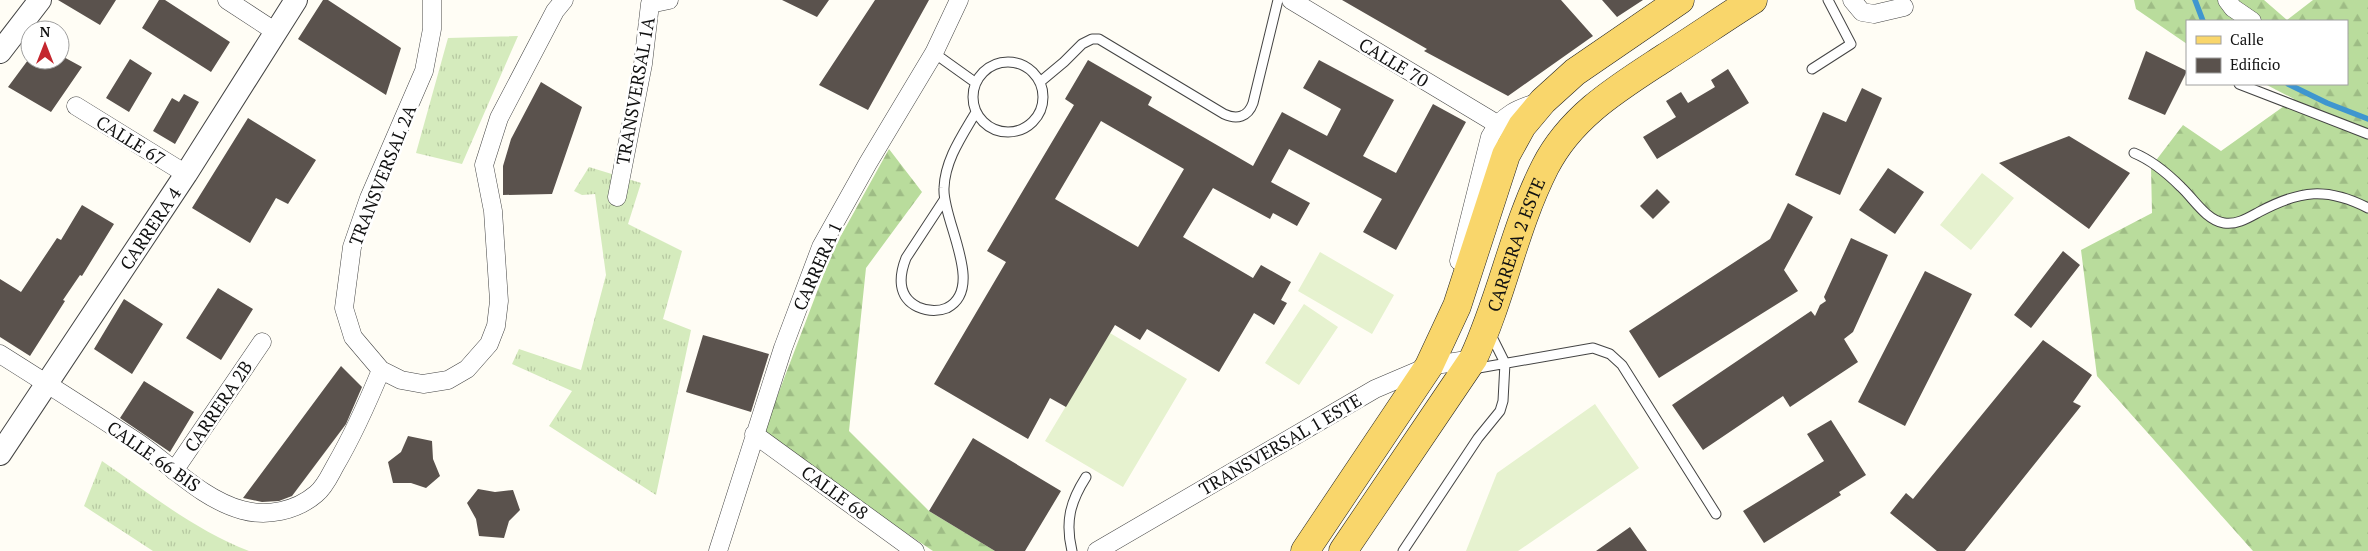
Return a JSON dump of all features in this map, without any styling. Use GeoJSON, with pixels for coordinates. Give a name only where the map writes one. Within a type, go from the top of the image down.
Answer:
{"type":"FeatureCollection","features":[{"type":"Feature","properties":{"kind":"main road","name":"CARRERA 2 ESTE"},"geometry":{"type":"LineString","coordinates":[[1305,551],[1429,366],[1457,306],[1506,154],[1522,126],[1543,101],[1575,72],[1680,0]]}},
{"type":"Feature","properties":{"kind":"main road","name":"CARRERA 2 ESTE"},"geometry":{"type":"LineString","coordinates":[[1343,551],[1469,364],[1487,327],[1536,185],[1546,165],[1576,123],[1615,89],[1753,0]]}},
{"type":"Feature","properties":{"kind":"street"},"geometry":{"type":"LineString","coordinates":[[0,52],[40,0]]}},
{"type":"Feature","properties":{"kind":"street"},"geometry":{"type":"LineString","coordinates":[[227,0],[276,32]]}},
{"type":"Feature","properties":{"kind":"street","name":"CARRERA 4"},"geometry":{"type":"LineString","coordinates":[[0,454],[186,174],[296,0]]}},
{"type":"Feature","properties":{"kind":"street","name":"TRANSVERSAL 2A"},"geometry":{"type":"LineString","coordinates":[[381,370],[352,337],[344,308],[352,247],[369,198],[424,71],[432,29],[432,0]]}},
{"type":"Feature","properties":{"kind":"street"},"geometry":{"type":"LineString","coordinates":[[381,370],[401,380],[423,384],[448,380],[467,370],[489,344],[496,326],[499,301],[493,211],[484,165],[499,118],[555,11],[564,0]]}},
{"type":"Feature","properties":{"kind":"street","name":"TRANSVERSAL 1A"},"geometry":{"type":"LineString","coordinates":[[617,196],[643,64],[647,2],[669,0]]}},
{"type":"Feature","properties":{"kind":"street","name":"CARRERA 1"},"geometry":{"type":"LineString","coordinates":[[718,551],[783,348],[821,247],[868,163],[934,53],[959,0]]}},
{"type":"Feature","properties":{"kind":"street","name":"CALLE 70"},"geometry":{"type":"LineString","coordinates":[[1291,0],[1498,124]]}},
{"type":"Feature","properties":{"kind":"street"},"geometry":{"type":"LineString","coordinates":[[1852,0],[1862,12],[1874,14],[1904,7]]}},
{"type":"Feature","properties":{"kind":"street"},"geometry":{"type":"LineString","coordinates":[[2227,0],[2233,8],[2251,20]]}},
{"type":"Feature","properties":{"kind":"street"},"geometry":{"type":"LineString","coordinates":[[1457,306],[1455,288],[1459,264],[1485,151],[1498,124],[1511,112],[1543,101]]}},
{"type":"Feature","properties":{"kind":"street","name":"CALLE 67"},"geometry":{"type":"LineString","coordinates":[[76,106],[186,174]]}},
{"type":"Feature","properties":{"kind":"street","name":"CARRERA 2B"},"geometry":{"type":"LineString","coordinates":[[174,471],[262,342]]}},
{"type":"Feature","properties":{"kind":"street","name":"CALLE 66 BIS"},"geometry":{"type":"LineString","coordinates":[[0,354],[139,444],[174,471],[220,502],[242,510],[263,513],[283,511],[303,504],[318,493],[361,420],[381,370]]}},
{"type":"Feature","properties":{"kind":"street","name":"TRANSVERSAL 1 ESTE"},"geometry":{"type":"LineString","coordinates":[[1097,551],[1352,401],[1429,366],[1469,364]]}},
{"type":"Feature","properties":{"kind":"street","name":"CALLE 68"},"geometry":{"type":"LineString","coordinates":[[754,434],[915,551]]}},
{"type":"Feature","properties":{"kind":"lane"},"geometry":{"type":"LineString","coordinates":[[1040,82],[1082,44],[1092,39],[1099,39],[1224,114],[1236,118],[1243,116],[1251,110],[1278,0]]}},
{"type":"Feature","properties":{"kind":"lane"},"geometry":{"type":"LineString","coordinates":[[1812,69],[1851,44],[1828,0]]}},
{"type":"Feature","properties":{"kind":"lane"},"geometry":{"type":"LineString","coordinates":[[934,53],[976,84]]}},
{"type":"Feature","properties":{"kind":"lane"},"geometry":{"type":"LineString","coordinates":[[1007,62],[1027,67],[1040,82],[1043,90],[1042,109],[1031,124],[1024,129],[1015,132],[996,130],[981,120],[976,112],[973,97],[976,84],[988,68],[1007,62]]}},
{"type":"Feature","properties":{"kind":"lane"},"geometry":{"type":"LineString","coordinates":[[2242,85],[2368,134]]}},
{"type":"Feature","properties":{"kind":"lane"},"geometry":{"type":"LineString","coordinates":[[944,200],[906,258],[901,276],[903,294],[909,301],[924,310],[942,310],[955,302],[961,295],[965,280],[944,200],[945,177],[950,158],[976,112]]}},
{"type":"Feature","properties":{"kind":"lane"},"geometry":{"type":"LineString","coordinates":[[2134,153],[2145,158],[2180,185],[2212,220],[2225,224],[2239,223],[2277,202],[2313,193],[2347,197],[2368,208]]}},
{"type":"Feature","properties":{"kind":"lane"},"geometry":{"type":"LineString","coordinates":[[1403,551],[1472,447],[1500,411],[1505,389],[1505,363],[1487,327]]}},
{"type":"Feature","properties":{"kind":"lane"},"geometry":{"type":"LineString","coordinates":[[1469,364],[1505,363],[1593,348],[1610,354],[1622,365],[1716,514]]}},
{"type":"Feature","properties":{"kind":"lane"},"geometry":{"type":"LineString","coordinates":[[1072,551],[1068,529],[1070,508],[1086,477]]}},
{"type":"Feature","properties":{"kind":"green space"},"geometry":{"type":"Polygon","coordinates":[[[2134,0],[2264,0],[2287,20],[2186,20],[2186,43],[2136,9],[2134,0]]]}},
{"type":"Feature","properties":{"kind":"green space"},"geometry":{"type":"Polygon","coordinates":[[[2313,0],[2368,0],[2368,551],[2253,551],[2097,376],[2081,250],[2152,213],[2151,167],[2183,125],[2221,151],[2294,99],[2267,85],[2348,85],[2348,20],[2287,20],[2313,0]]]}},
{"type":"Feature","properties":{"kind":"green space"},"geometry":{"type":"Polygon","coordinates":[[[518,36],[462,164],[416,153],[448,38],[518,36]]]}},
{"type":"Feature","properties":{"kind":"green space"},"geometry":{"type":"Polygon","coordinates":[[[889,149],[922,192],[866,268],[849,431],[929,511],[995,551],[933,551],[849,495],[764,431],[833,250],[889,149]]]}},
{"type":"Feature","properties":{"kind":"green space"},"geometry":{"type":"Polygon","coordinates":[[[589,167],[641,183],[628,224],[682,251],[663,319],[691,330],[656,495],[549,426],[572,391],[512,364],[519,349],[581,370],[606,275],[595,194],[582,195],[574,191],[589,167]]]}},
{"type":"Feature","properties":{"kind":"green space"},"geometry":{"type":"Polygon","coordinates":[[[1982,173],[2014,198],[1971,250],[1940,225],[1982,173]]]}},
{"type":"Feature","properties":{"kind":"green space"},"geometry":{"type":"Polygon","coordinates":[[[1320,252],[1394,295],[1372,334],[1298,291],[1320,252]]]}},
{"type":"Feature","properties":{"kind":"green space"},"geometry":{"type":"Polygon","coordinates":[[[1304,304],[1338,327],[1299,385],[1265,363],[1304,304]]]}},
{"type":"Feature","properties":{"kind":"green space"},"geometry":{"type":"Polygon","coordinates":[[[1110,333],[1187,379],[1123,487],[1045,441],[1110,333]]]}},
{"type":"Feature","properties":{"kind":"green space"},"geometry":{"type":"Polygon","coordinates":[[[1595,404],[1639,468],[1518,551],[1466,551],[1497,473],[1595,404]]]}},
{"type":"Feature","properties":{"kind":"green space"},"geometry":{"type":"Polygon","coordinates":[[[102,461],[191,522],[249,551],[153,551],[84,506],[102,461]]]}},
{"type":"Feature","properties":{"kind":"building"},"geometry":{"type":"Polygon","coordinates":[[[58,0],[116,0],[100,25],[58,0]]]}},
{"type":"Feature","properties":{"kind":"building"},"geometry":{"type":"Polygon","coordinates":[[[159,0],[165,0],[230,42],[211,72],[142,28],[159,0]]]}},
{"type":"Feature","properties":{"kind":"building"},"geometry":{"type":"Polygon","coordinates":[[[323,0],[328,0],[401,48],[386,95],[298,39],[323,0]]]}},
{"type":"Feature","properties":{"kind":"building"},"geometry":{"type":"Polygon","coordinates":[[[782,0],[829,0],[817,17],[782,0]]]}},
{"type":"Feature","properties":{"kind":"building"},"geometry":{"type":"Polygon","coordinates":[[[875,0],[929,0],[868,110],[819,85],[875,0]]]}},
{"type":"Feature","properties":{"kind":"building"},"geometry":{"type":"Polygon","coordinates":[[[1342,0],[1561,0],[1593,36],[1508,96],[1424,51],[1427,49],[1342,0]]]}},
{"type":"Feature","properties":{"kind":"building"},"geometry":{"type":"Polygon","coordinates":[[[1602,0],[1643,0],[1617,17],[1602,0]]]}},
{"type":"Feature","properties":{"kind":"building"},"geometry":{"type":"Polygon","coordinates":[[[2146,51],[2186,71],[2165,115],[2128,99],[2146,51]]]}},
{"type":"Feature","properties":{"kind":"building"},"geometry":{"type":"Polygon","coordinates":[[[130,59],[152,73],[129,112],[106,98],[130,59]]]}},
{"type":"Feature","properties":{"kind":"building"},"geometry":{"type":"Polygon","coordinates":[[[70,60],[82,67],[51,112],[8,87],[21,70],[70,70],[70,60]]]}},
{"type":"Feature","properties":{"kind":"building"},"geometry":{"type":"Polygon","coordinates":[[[1088,60],[1152,97],[1148,105],[1253,166],[1282,112],[1327,136],[1341,109],[1303,88],[1319,60],[1394,100],[1363,156],[1396,173],[1433,104],[1466,122],[1396,250],[1363,232],[1382,199],[1289,149],[1271,182],[1310,203],[1297,226],[1273,213],[1270,219],[1213,188],[1183,237],[1253,278],[1261,265],[1291,282],[1281,300],[1287,303],[1274,325],[1254,313],[1219,372],[1147,329],[1140,340],[1115,325],[1066,407],[1050,398],[1028,439],[934,384],[1006,262],[987,251],[1074,105],[1065,99],[1088,60]],[[1101,121],[1055,199],[1138,247],[1184,169],[1101,121]]]}},
{"type":"Feature","properties":{"kind":"building"},"geometry":{"type":"Polygon","coordinates":[[[1728,69],[1749,103],[1657,159],[1643,137],[1676,117],[1666,101],[1681,92],[1688,103],[1715,87],[1711,80],[1728,69]]]}},
{"type":"Feature","properties":{"kind":"building"},"geometry":{"type":"Polygon","coordinates":[[[541,82],[582,107],[552,194],[503,195],[503,166],[511,139],[541,82]]]}},
{"type":"Feature","properties":{"kind":"building"},"geometry":{"type":"Polygon","coordinates":[[[1862,88],[1882,98],[1840,195],[1795,175],[1823,112],[1846,122],[1862,88]]]}},
{"type":"Feature","properties":{"kind":"building"},"geometry":{"type":"Polygon","coordinates":[[[184,94],[199,102],[175,144],[153,131],[172,98],[179,102],[184,94]]]}},
{"type":"Feature","properties":{"kind":"building"},"geometry":{"type":"Polygon","coordinates":[[[248,118],[316,160],[288,204],[276,198],[250,243],[192,208],[248,118]]]}},
{"type":"Feature","properties":{"kind":"building"},"geometry":{"type":"Polygon","coordinates":[[[2069,136],[2130,173],[2089,229],[1999,163],[2069,136]]]}},
{"type":"Feature","properties":{"kind":"building"},"geometry":{"type":"Polygon","coordinates":[[[1888,168],[1924,192],[1895,234],[1859,210],[1888,168]]]}},
{"type":"Feature","properties":{"kind":"building"},"geometry":{"type":"Polygon","coordinates":[[[1657,189],[1670,202],[1653,219],[1640,206],[1657,189]]]}},
{"type":"Feature","properties":{"kind":"building"},"geometry":{"type":"Polygon","coordinates":[[[1788,203],[1813,217],[1784,270],[1798,291],[1659,378],[1629,331],[1770,239],[1788,203]]]}},
{"type":"Feature","properties":{"kind":"building"},"geometry":{"type":"Polygon","coordinates":[[[82,205],[114,224],[82,276],[80,275],[63,300],[65,301],[30,356],[0,337],[0,279],[21,292],[57,238],[61,240],[82,205]]]}},
{"type":"Feature","properties":{"kind":"building"},"geometry":{"type":"Polygon","coordinates":[[[1851,238],[1888,255],[1853,332],[1844,339],[1858,362],[1790,407],[1783,396],[1703,450],[1672,405],[1811,311],[1815,316],[1820,305],[1826,301],[1824,297],[1851,238]]]}},
{"type":"Feature","properties":{"kind":"building"},"geometry":{"type":"Polygon","coordinates":[[[2063,251],[2080,265],[2031,328],[2014,315],[2063,251]]]}},
{"type":"Feature","properties":{"kind":"building"},"geometry":{"type":"Polygon","coordinates":[[[1925,271],[1972,294],[1905,426],[1858,402],[1925,271]]]}},
{"type":"Feature","properties":{"kind":"building"},"geometry":{"type":"Polygon","coordinates":[[[218,288],[253,309],[221,360],[186,338],[218,288]]]}},
{"type":"Feature","properties":{"kind":"building"},"geometry":{"type":"Polygon","coordinates":[[[124,299],[163,324],[132,374],[94,349],[124,299]]]}},
{"type":"Feature","properties":{"kind":"building"},"geometry":{"type":"Polygon","coordinates":[[[703,335],[769,354],[751,412],[686,392],[703,335]]]}},
{"type":"Feature","properties":{"kind":"building"},"geometry":{"type":"Polygon","coordinates":[[[2043,340],[2092,375],[2073,402],[2081,406],[1965,551],[1937,551],[1890,513],[1906,493],[1913,499],[2043,340]]]}},
{"type":"Feature","properties":{"kind":"building"},"geometry":{"type":"Polygon","coordinates":[[[341,366],[362,387],[346,424],[292,496],[279,501],[262,502],[243,498],[341,366]]]}},
{"type":"Feature","properties":{"kind":"building"},"geometry":{"type":"Polygon","coordinates":[[[144,381],[194,412],[170,452],[120,418],[144,381]]]}},
{"type":"Feature","properties":{"kind":"building"},"geometry":{"type":"Polygon","coordinates":[[[1831,420],[1866,475],[1839,492],[1841,495],[1764,543],[1743,511],[1824,461],[1807,434],[1831,420]]]}},
{"type":"Feature","properties":{"kind":"building"},"geometry":{"type":"Polygon","coordinates":[[[408,436],[432,441],[433,459],[440,476],[426,488],[411,483],[393,483],[388,462],[401,452],[408,436]]]}},
{"type":"Feature","properties":{"kind":"building"},"geometry":{"type":"Polygon","coordinates":[[[973,438],[1061,491],[1025,551],[995,551],[929,511],[973,438]]]}},
{"type":"Feature","properties":{"kind":"building"},"geometry":{"type":"Polygon","coordinates":[[[478,489],[495,492],[513,490],[520,510],[509,521],[504,538],[479,536],[476,519],[467,503],[478,489]]]}},
{"type":"Feature","properties":{"kind":"building"},"geometry":{"type":"Polygon","coordinates":[[[1630,527],[1647,551],[1596,551],[1630,527]]]}},
{"type":"Feature","properties":{"kind":"waterway"},"geometry":{"type":"LineString","coordinates":[[2195,0],[2203,20]]}},
{"type":"Feature","properties":{"kind":"waterway"},"geometry":{"type":"LineString","coordinates":[[2290,85],[2327,103],[2368,119]]}}]}
